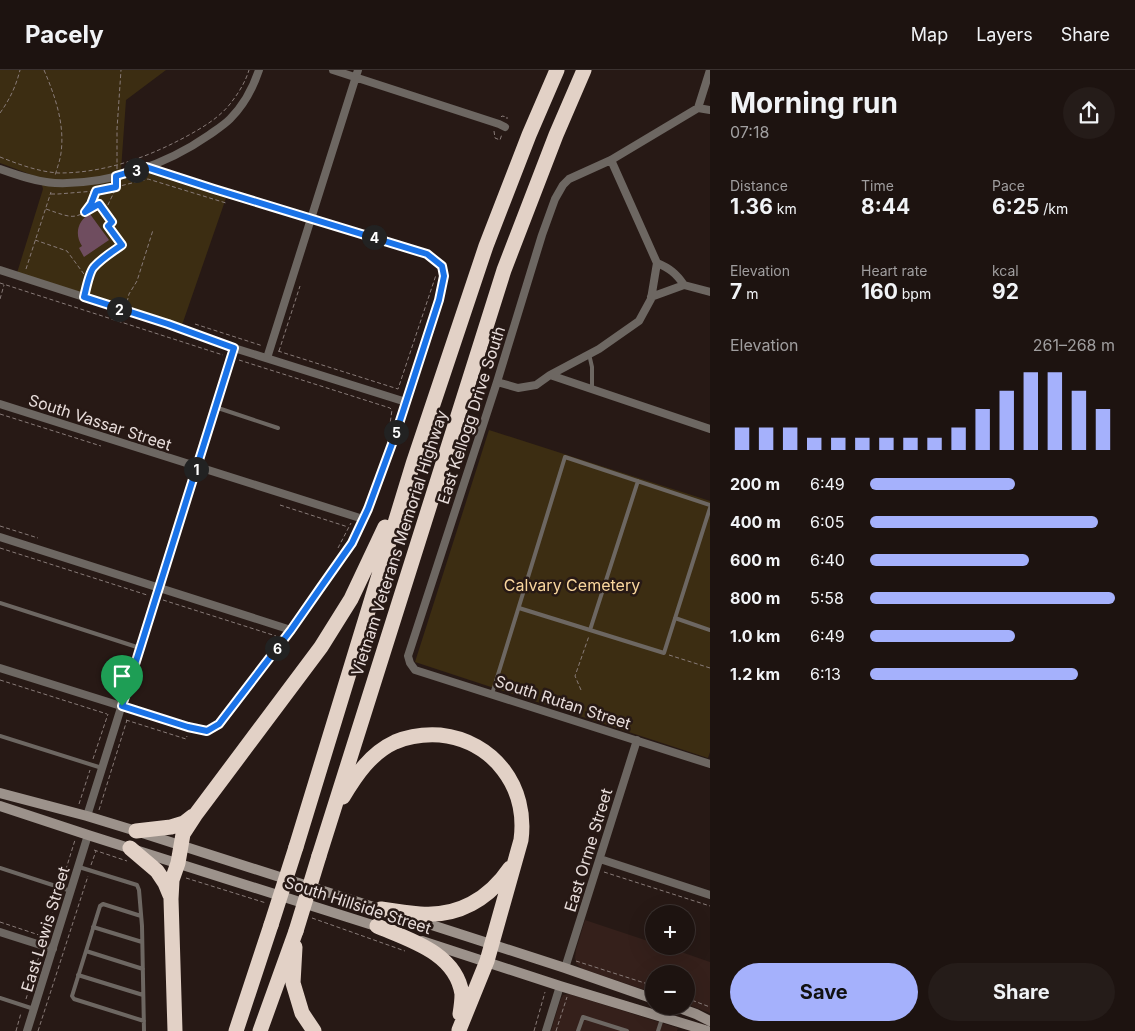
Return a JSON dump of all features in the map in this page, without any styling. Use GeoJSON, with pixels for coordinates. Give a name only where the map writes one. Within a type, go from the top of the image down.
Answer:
{"type":"FeatureCollection","features":[{"type":"Feature","properties":{"kind":"highway","name":"Vietnam Veterans Memorial Highway"},"geometry":{"type":"LineString","coordinates":[[236,1031],[296,848],[413,464],[486,246],[557,70]]}},
{"type":"Feature","properties":{"kind":"highway","name":"Vietnam Veterans Memorial Highway"},"geometry":{"type":"LineString","coordinates":[[260,1031],[296,931],[334,813],[342,782],[504,270],[556,135],[584,70]]}},
{"type":"Feature","properties":{"kind":"highway"},"geometry":{"type":"LineString","coordinates":[[174,1031],[171,899],[172,880],[178,863],[183,834],[321,647],[351,599],[377,546],[413,464]]}},
{"type":"Feature","properties":{"kind":"highway"},"geometry":{"type":"LineString","coordinates":[[334,813],[361,769],[383,749],[395,742],[418,735],[431,734],[452,737],[474,745],[496,761],[506,772],[521,807],[522,832],[487,961],[458,1030]]}},
{"type":"Feature","properties":{"kind":"highway"},"geometry":{"type":"LineString","coordinates":[[136,831],[184,824],[196,814]]}},
{"type":"Feature","properties":{"kind":"highway"},"geometry":{"type":"LineString","coordinates":[[382,909],[422,914],[465,908],[498,885],[517,854]]}},
{"type":"Feature","properties":{"kind":"highway"},"geometry":{"type":"LineString","coordinates":[[129,855],[157,871],[166,883],[171,899]]}},
{"type":"Feature","properties":{"kind":"highway"},"geometry":{"type":"LineString","coordinates":[[377,926],[425,947],[447,963],[457,978],[462,995],[458,1030]]}},
{"type":"Feature","properties":{"kind":"highway"},"geometry":{"type":"LineString","coordinates":[[296,931],[294,983],[302,1013],[314,1031]]}},
{"type":"Feature","properties":{"kind":"main road","name":"South Hillside Street"},"geometry":{"type":"LineString","coordinates":[[0,793],[87,816],[492,944],[567,964],[645,995]]}},
{"type":"Feature","properties":{"kind":"main road","name":"South Hillside Street"},"geometry":{"type":"LineString","coordinates":[[0,806],[88,835],[129,855],[178,863],[560,986],[708,1031]]}},
{"type":"Feature","properties":{"kind":"main road"},"geometry":{"type":"LineString","coordinates":[[695,1014],[710,1021]]}},
{"type":"Feature","properties":{"kind":"street"},"geometry":{"type":"LineString","coordinates":[[0,168],[30,178],[54,182],[84,182],[116,176],[176,156],[230,120],[254,86],[259,70]]}},
{"type":"Feature","properties":{"kind":"street"},"geometry":{"type":"LineString","coordinates":[[333,70],[357,74],[499,124],[505,128]]}},
{"type":"Feature","properties":{"kind":"street"},"geometry":{"type":"LineString","coordinates":[[698,108],[710,70]]}},
{"type":"Feature","properties":{"kind":"street"},"geometry":{"type":"LineString","coordinates":[[267,358],[357,74]]}},
{"type":"Feature","properties":{"kind":"street"},"geometry":{"type":"LineString","coordinates":[[497,382],[518,388],[536,385],[550,375],[599,349],[638,321],[651,299],[657,263],[611,160],[698,108],[710,110]]}},
{"type":"Feature","properties":{"kind":"street","name":"East Kellogg Drive South"},"geometry":{"type":"LineString","coordinates":[[410,663],[408,656],[497,382],[550,210],[563,185],[570,179],[611,160]]}},
{"type":"Feature","properties":{"kind":"street"},"geometry":{"type":"LineString","coordinates":[[0,668],[188,727],[207,731],[219,724],[291,630],[352,543],[368,509],[396,433],[439,300],[444,276],[442,266],[427,254],[146,167]]}},
{"type":"Feature","properties":{"kind":"street"},"geometry":{"type":"LineString","coordinates":[[657,263],[674,272],[684,285]]}},
{"type":"Feature","properties":{"kind":"street"},"geometry":{"type":"LineString","coordinates":[[0,270],[168,324],[234,348],[406,402]]}},
{"type":"Feature","properties":{"kind":"street"},"geometry":{"type":"LineString","coordinates":[[651,297],[684,285],[710,292]]}},
{"type":"Feature","properties":{"kind":"street"},"geometry":{"type":"LineString","coordinates":[[87,816],[234,348]]}},
{"type":"Feature","properties":{"kind":"street"},"geometry":{"type":"LineString","coordinates":[[550,375],[710,429]]}},
{"type":"Feature","properties":{"kind":"street","name":"South Vassar Street"},"geometry":{"type":"LineString","coordinates":[[0,404],[363,519]]}},
{"type":"Feature","properties":{"kind":"street"},"geometry":{"type":"LineString","coordinates":[[0,537],[291,630]]}},
{"type":"Feature","properties":{"kind":"street","name":"South Rutan Street"},"geometry":{"type":"LineString","coordinates":[[410,663],[416,670],[710,764]]}},
{"type":"Feature","properties":{"kind":"street","name":"East Orme Street"},"geometry":{"type":"LineString","coordinates":[[567,964],[637,740]]}},
{"type":"Feature","properties":{"kind":"street","name":"East Lewis Street"},"geometry":{"type":"LineString","coordinates":[[27,1031],[88,835]]}},
{"type":"Feature","properties":{"kind":"street"},"geometry":{"type":"LineString","coordinates":[[600,859],[710,894]]}},
{"type":"Feature","properties":{"kind":"street"},"geometry":{"type":"LineString","coordinates":[[0,932],[53,949]]}},
{"type":"Feature","properties":{"kind":"street"},"geometry":{"type":"LineString","coordinates":[[546,1031],[560,986]]}},
{"type":"Feature","properties":{"kind":"lane"},"geometry":{"type":"LineString","coordinates":[[589,354],[592,367],[592,389]]}},
{"type":"Feature","properties":{"kind":"lane"},"geometry":{"type":"LineString","coordinates":[[215,407],[278,428]]}},
{"type":"Feature","properties":{"kind":"lane"},"geometry":{"type":"LineString","coordinates":[[492,694],[565,457],[710,506],[664,654],[519,608]]}},
{"type":"Feature","properties":{"kind":"lane"},"geometry":{"type":"LineString","coordinates":[[590,630],[638,481]]}},
{"type":"Feature","properties":{"kind":"lane"},"geometry":{"type":"LineString","coordinates":[[0,603],[140,648]]}},
{"type":"Feature","properties":{"kind":"lane"},"geometry":{"type":"LineString","coordinates":[[675,618],[710,630]]}},
{"type":"Feature","properties":{"kind":"lane"},"geometry":{"type":"LineString","coordinates":[[0,736],[102,768]]}},
{"type":"Feature","properties":{"kind":"lane"},"geometry":{"type":"LineString","coordinates":[[78,867],[137,885],[141,916],[144,1031]]}},
{"type":"Feature","properties":{"kind":"lane"},"geometry":{"type":"LineString","coordinates":[[0,868],[71,891]]}},
{"type":"Feature","properties":{"kind":"lane"},"geometry":{"type":"LineString","coordinates":[[141,916],[103,904],[100,906],[72,996],[74,999],[144,1021]]}},
{"type":"Feature","properties":{"kind":"lane"},"geometry":{"type":"LineString","coordinates":[[93,927],[142,942]]}},
{"type":"Feature","properties":{"kind":"lane"},"geometry":{"type":"LineString","coordinates":[[86,951],[143,968]]}},
{"type":"Feature","properties":{"kind":"lane"},"geometry":{"type":"LineString","coordinates":[[78,975],[143,995]]}},
{"type":"Feature","properties":{"kind":"lane"},"geometry":{"type":"LineString","coordinates":[[0,998],[34,1009]]}},
{"type":"Feature","properties":{"kind":"lane"},"geometry":{"type":"LineString","coordinates":[[658,1031],[663,1015]]}},
{"type":"Feature","properties":{"kind":"lane"},"geometry":{"type":"LineString","coordinates":[[578,1031],[583,1017],[606,1027],[628,1031]]}},
{"type":"Feature","properties":{"kind":"path"},"geometry":{"type":"LineString","coordinates":[[0,113],[13,92],[20,70]]}},
{"type":"Feature","properties":{"kind":"path"},"geometry":{"type":"LineString","coordinates":[[104,212],[116,187],[117,129],[122,70]]}},
{"type":"Feature","properties":{"kind":"path"},"geometry":{"type":"LineString","coordinates":[[0,157],[22,165],[56,173],[117,165],[152,154],[207,125],[222,113],[233,101],[249,70]]}},
{"type":"Feature","properties":{"kind":"path"},"geometry":{"type":"LineString","coordinates":[[50,194],[96,191],[148,179],[226,203]]}},
{"type":"Feature","properties":{"kind":"path"},"geometry":{"type":"LineString","coordinates":[[85,212],[91,204],[96,191]]}},
{"type":"Feature","properties":{"kind":"path"},"geometry":{"type":"LineString","coordinates":[[45,208],[71,217],[80,216],[99,204],[112,222],[108,226],[122,245],[93,268],[84,297]]}},
{"type":"Feature","properties":{"kind":"path"},"geometry":{"type":"LineString","coordinates":[[126,303],[137,281],[153,230]]}},
{"type":"Feature","properties":{"kind":"path"},"geometry":{"type":"LineString","coordinates":[[35,240],[67,251],[89,281]]}},
{"type":"Feature","properties":{"kind":"path"},"geometry":{"type":"LineString","coordinates":[[300,286],[279,351],[398,389],[435,276],[438,272]]}},
{"type":"Feature","properties":{"kind":"path"},"geometry":{"type":"LineString","coordinates":[[0,299],[5,284]]}},
{"type":"Feature","properties":{"kind":"path"},"geometry":{"type":"LineString","coordinates":[[0,414],[101,446]]}},
{"type":"Feature","properties":{"kind":"path"},"geometry":{"type":"LineString","coordinates":[[280,505],[348,527]]}},
{"type":"Feature","properties":{"kind":"path"},"geometry":{"type":"LineString","coordinates":[[0,526],[38,538]]}},
{"type":"Feature","properties":{"kind":"path"},"geometry":{"type":"LineString","coordinates":[[0,548],[276,636]]}},
{"type":"Feature","properties":{"kind":"path"},"geometry":{"type":"LineString","coordinates":[[581,690],[575,676],[590,630]]}},
{"type":"Feature","properties":{"kind":"path"},"geometry":{"type":"LineString","coordinates":[[664,654],[710,668]]}},
{"type":"Feature","properties":{"kind":"path"},"geometry":{"type":"LineString","coordinates":[[0,680],[112,716]]}},
{"type":"Feature","properties":{"kind":"path"},"geometry":{"type":"LineString","coordinates":[[79,804],[108,714]]}},
{"type":"Feature","properties":{"kind":"path"},"geometry":{"type":"LineString","coordinates":[[123,719],[186,739],[187,735]]}},
{"type":"Feature","properties":{"kind":"path"},"geometry":{"type":"LineString","coordinates":[[99,810],[127,720]]}},
{"type":"Feature","properties":{"kind":"path"},"geometry":{"type":"LineString","coordinates":[[38,1031],[95,851],[129,855]]}},
{"type":"Feature","properties":{"kind":"path"},"geometry":{"type":"LineString","coordinates":[[596,869],[710,906]]}},
{"type":"Feature","properties":{"kind":"path"},"geometry":{"type":"LineString","coordinates":[[186,878],[273,905]]}},
{"type":"Feature","properties":{"kind":"path"},"geometry":{"type":"LineString","coordinates":[[309,916],[410,953]]}},
{"type":"Feature","properties":{"kind":"path"},"geometry":{"type":"LineString","coordinates":[[0,922],[45,937]]}},
{"type":"Feature","properties":{"kind":"path"},"geometry":{"type":"LineString","coordinates":[[16,1031],[41,951]]}},
{"type":"Feature","properties":{"kind":"path"},"geometry":{"type":"LineString","coordinates":[[567,964],[645,984]]}},
{"type":"Feature","properties":{"kind":"path"},"geometry":{"type":"LineString","coordinates":[[534,1031],[546,989]]}},
{"type":"Feature","properties":{"kind":"path"},"geometry":{"type":"LineString","coordinates":[[556,1031],[568,996]]}},
{"type":"Feature","properties":{"kind":"path"},"geometry":{"type":"LineString","coordinates":[[695,1001],[710,1007]]}},
{"type":"Feature","properties":{"kind":"shaded area"},"geometry":{"type":"Polygon","coordinates":[[[90,214],[109,240],[84,257],[79,248],[82,246],[78,237],[78,228],[90,214]]]}},
{"type":"Feature","properties":{"kind":"shaded area"},"geometry":{"type":"Polygon","coordinates":[[[585,920],[645,940],[645,955],[690,955],[710,962],[710,1013],[695,1007],[695,965],[645,965],[645,990],[583,969],[576,963],[576,950],[585,920]]]}},
{"type":"Feature","properties":{"kind":"shaded area"},"geometry":{"type":"Polygon","coordinates":[[[569,994],[678,1028],[677,1031],[551,1031],[560,1001],[563,995],[569,994]]]}},
{"type":"Feature","properties":{"kind":"green space"},"geometry":{"type":"Polygon","coordinates":[[[0,70],[166,70],[126,100],[121,170],[148,173],[226,198],[182,325],[17,273],[43,189],[40,178],[0,163],[0,70]]]}},
{"type":"Feature","properties":{"kind":"green space","name":"Calvary Cemetery"},"geometry":{"type":"Polygon","coordinates":[[[489,430],[710,501],[710,752],[708,758],[415,662],[489,430]]]}},
{"type":"Feature","properties":{"kind":"route"},"geometry":{"type":"LineString","coordinates":[[146,167],[427,254],[442,266],[444,276],[439,300],[396,433],[368,509],[352,543],[291,630],[219,724],[207,731],[188,727],[122,706],[234,348],[84,297],[93,268],[122,245],[108,226],[112,222],[99,204],[85,212],[91,204],[96,191],[116,187],[116,176],[146,167]]}}]}
